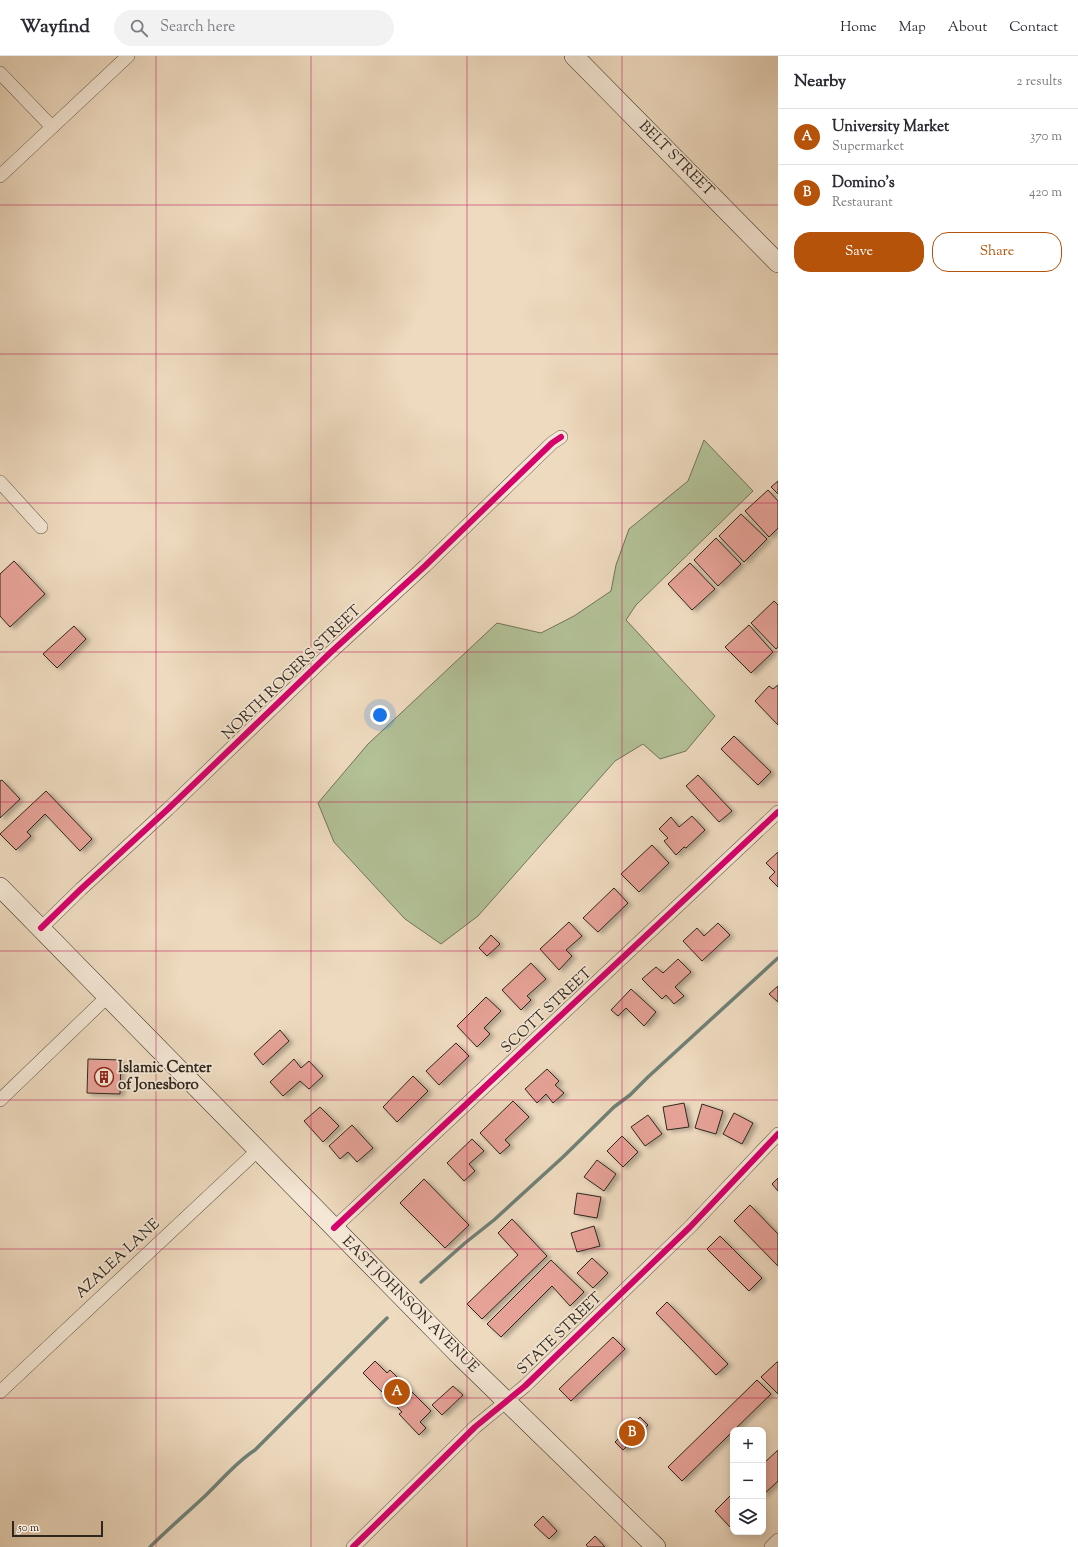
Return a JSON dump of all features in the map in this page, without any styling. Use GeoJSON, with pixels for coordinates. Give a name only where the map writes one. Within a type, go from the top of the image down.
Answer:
{"type":"FeatureCollection","features":[{"type":"Feature","properties":{"kind":"main road","name":"BELT STREET"},"geometry":{"type":"LineString","coordinates":[[574,56],[778,263]]}},
{"type":"Feature","properties":{"kind":"main road","name":"EAST JOHNSON AVENUE"},"geometry":{"type":"LineString","coordinates":[[0,887],[506,1403],[656,1547]]}},
{"type":"Feature","properties":{"kind":"street"},"geometry":{"type":"LineString","coordinates":[[0,176],[128,56]]}},
{"type":"Feature","properties":{"kind":"street"},"geometry":{"type":"LineString","coordinates":[[0,73],[52,127]]}},
{"type":"Feature","properties":{"kind":"street","name":"NORTH ROGERS STREET"},"geometry":{"type":"LineString","coordinates":[[41,928],[168,809],[330,653],[425,566],[552,443],[561,437]]}},
{"type":"Feature","properties":{"kind":"street"},"geometry":{"type":"LineString","coordinates":[[0,482],[42,527]]}},
{"type":"Feature","properties":{"kind":"street","name":"SCOTT STREET"},"geometry":{"type":"LineString","coordinates":[[334,1228],[778,812]]}},
{"type":"Feature","properties":{"kind":"street"},"geometry":{"type":"LineString","coordinates":[[0,1100],[107,997]]}},
{"type":"Feature","properties":{"kind":"street","name":"STATE STREET"},"geometry":{"type":"LineString","coordinates":[[354,1547],[475,1427],[506,1403],[690,1227],[778,1134]]}},
{"type":"Feature","properties":{"kind":"street","name":"AZALEA LANE"},"geometry":{"type":"LineString","coordinates":[[0,1392],[258,1150]]}},
{"type":"Feature","properties":{"kind":"street"},"geometry":{"type":"LineString","coordinates":[[771,1547],[778,1540]]}},
{"type":"Feature","properties":{"kind":"green space"},"geometry":{"type":"Polygon","coordinates":[[[704,440],[753,491],[636,605],[626,620],[715,716],[686,751],[660,759],[643,744],[615,761],[478,916],[441,944],[405,919],[334,842],[318,803],[368,744],[497,623],[541,633],[574,616],[611,591],[616,565],[629,529],[688,481],[704,440]]]}},
{"type":"Feature","properties":{"kind":"building"},"geometry":{"type":"Polygon","coordinates":[[[778,481],[778,494],[771,487],[778,481]]]}},
{"type":"Feature","properties":{"kind":"building"},"geometry":{"type":"Polygon","coordinates":[[[768,490],[778,501],[778,528],[769,537],[745,511],[768,490]]]}},
{"type":"Feature","properties":{"kind":"building"},"geometry":{"type":"Polygon","coordinates":[[[741,514],[767,539],[744,562],[719,536],[741,514]]]}},
{"type":"Feature","properties":{"kind":"building"},"geometry":{"type":"Polygon","coordinates":[[[716,538],[741,564],[718,586],[694,560],[716,538]]]}},
{"type":"Feature","properties":{"kind":"building"},"geometry":{"type":"Polygon","coordinates":[[[14,561],[45,594],[10,627],[0,616],[0,574],[14,561]]]}},
{"type":"Feature","properties":{"kind":"building"},"geometry":{"type":"Polygon","coordinates":[[[690,563],[715,589],[692,610],[668,584],[690,563]]]}},
{"type":"Feature","properties":{"kind":"building"},"geometry":{"type":"Polygon","coordinates":[[[774,601],[778,605],[778,647],[776,649],[751,623],[774,601]]]}},
{"type":"Feature","properties":{"kind":"building"},"geometry":{"type":"Polygon","coordinates":[[[749,625],[773,652],[751,673],[725,647],[749,625]]]}},
{"type":"Feature","properties":{"kind":"building"},"geometry":{"type":"Polygon","coordinates":[[[74,626],[86,639],[57,668],[43,654],[74,626]]]}},
{"type":"Feature","properties":{"kind":"building"},"geometry":{"type":"Polygon","coordinates":[[[778,685],[778,725],[755,701],[769,686],[773,689],[778,685]]]}},
{"type":"Feature","properties":{"kind":"building"},"geometry":{"type":"Polygon","coordinates":[[[734,736],[771,772],[758,785],[721,749],[734,736]]]}},
{"type":"Feature","properties":{"kind":"building"},"geometry":{"type":"Polygon","coordinates":[[[698,775],[732,811],[719,822],[686,786],[698,775]]]}},
{"type":"Feature","properties":{"kind":"building"},"geometry":{"type":"Polygon","coordinates":[[[2,780],[20,799],[0,818],[0,781],[2,780]]]}},
{"type":"Feature","properties":{"kind":"building"},"geometry":{"type":"Polygon","coordinates":[[[46,791],[92,839],[80,851],[45,814],[27,832],[31,836],[16,850],[0,834],[46,791]]]}},
{"type":"Feature","properties":{"kind":"building"},"geometry":{"type":"Polygon","coordinates":[[[692,816],[705,830],[686,848],[684,847],[676,855],[664,841],[668,838],[659,829],[671,817],[679,827],[692,816]]]}},
{"type":"Feature","properties":{"kind":"building"},"geometry":{"type":"Polygon","coordinates":[[[652,845],[669,863],[639,892],[621,874],[652,845]]]}},
{"type":"Feature","properties":{"kind":"building"},"geometry":{"type":"Polygon","coordinates":[[[778,852],[778,887],[769,878],[775,872],[766,863],[778,852]]]}},
{"type":"Feature","properties":{"kind":"building"},"geometry":{"type":"Polygon","coordinates":[[[614,888],[628,903],[598,932],[583,918],[614,888]]]}},
{"type":"Feature","properties":{"kind":"building"},"geometry":{"type":"Polygon","coordinates":[[[569,922],[582,936],[566,950],[572,956],[559,970],[540,949],[569,922]]]}},
{"type":"Feature","properties":{"kind":"building"},"geometry":{"type":"Polygon","coordinates":[[[718,923],[730,935],[702,961],[683,941],[697,928],[704,936],[718,923]]]}},
{"type":"Feature","properties":{"kind":"building"},"geometry":{"type":"Polygon","coordinates":[[[491,935],[500,944],[487,956],[479,948],[491,935]]]}},
{"type":"Feature","properties":{"kind":"building"},"geometry":{"type":"Polygon","coordinates":[[[678,959],[691,972],[675,987],[684,996],[674,1004],[666,995],[662,999],[642,979],[656,967],[663,973],[678,959]]]}},
{"type":"Feature","properties":{"kind":"building"},"geometry":{"type":"Polygon","coordinates":[[[531,963],[546,979],[527,996],[531,1000],[521,1010],[502,990],[531,963]]]}},
{"type":"Feature","properties":{"kind":"building"},"geometry":{"type":"Polygon","coordinates":[[[778,986],[778,1002],[769,994],[778,986]]]}},
{"type":"Feature","properties":{"kind":"building"},"geometry":{"type":"Polygon","coordinates":[[[631,989],[656,1012],[644,1026],[626,1008],[618,1016],[611,1010],[631,989]]]}},
{"type":"Feature","properties":{"kind":"building"},"geometry":{"type":"Polygon","coordinates":[[[486,997],[501,1011],[484,1028],[490,1034],[477,1047],[457,1026],[486,997]]]}},
{"type":"Feature","properties":{"kind":"building"},"geometry":{"type":"Polygon","coordinates":[[[280,1030],[289,1041],[263,1065],[254,1054],[280,1030]]]}},
{"type":"Feature","properties":{"kind":"building"},"geometry":{"type":"Polygon","coordinates":[[[456,1043],[469,1056],[439,1085],[426,1071],[456,1043]]]}},
{"type":"Feature","properties":{"kind":"building","name":"Islamic Center of Jonesboro"},"geometry":{"type":"Polygon","coordinates":[[[88,1059],[121,1060],[120,1094],[87,1093],[88,1059]]]}},
{"type":"Feature","properties":{"kind":"building"},"geometry":{"type":"Polygon","coordinates":[[[294,1059],[301,1068],[309,1061],[323,1076],[309,1089],[300,1081],[283,1096],[270,1082],[294,1059]]]}},
{"type":"Feature","properties":{"kind":"building"},"geometry":{"type":"Polygon","coordinates":[[[547,1069],[559,1081],[555,1085],[564,1093],[553,1103],[546,1094],[537,1103],[525,1089],[547,1069]]]}},
{"type":"Feature","properties":{"kind":"building"},"geometry":{"type":"Polygon","coordinates":[[[413,1076],[428,1091],[397,1122],[383,1107],[413,1076]]]}},
{"type":"Feature","properties":{"kind":"building"},"geometry":{"type":"Polygon","coordinates":[[[513,1101],[529,1117],[505,1140],[510,1145],[500,1154],[480,1133],[513,1101]]]}},
{"type":"Feature","properties":{"kind":"building"},"geometry":{"type":"Polygon","coordinates":[[[684,1103],[689,1127],[667,1130],[663,1107],[684,1103]]]}},
{"type":"Feature","properties":{"kind":"building"},"geometry":{"type":"Polygon","coordinates":[[[702,1104],[723,1111],[716,1134],[695,1128],[702,1104]]]}},
{"type":"Feature","properties":{"kind":"building"},"geometry":{"type":"Polygon","coordinates":[[[320,1107],[339,1126],[323,1142],[304,1121],[320,1107]]]}},
{"type":"Feature","properties":{"kind":"building"},"geometry":{"type":"Polygon","coordinates":[[[734,1113],[753,1123],[742,1144],[723,1134],[734,1113]]]}},
{"type":"Feature","properties":{"kind":"building"},"geometry":{"type":"Polygon","coordinates":[[[648,1115],[662,1134],[645,1146],[631,1127],[648,1115]]]}},
{"type":"Feature","properties":{"kind":"building"},"geometry":{"type":"Polygon","coordinates":[[[352,1125],[373,1148],[357,1162],[348,1152],[340,1159],[329,1146],[352,1125]]]}},
{"type":"Feature","properties":{"kind":"building"},"geometry":{"type":"Polygon","coordinates":[[[622,1136],[638,1152],[623,1167],[607,1151],[622,1136]]]}},
{"type":"Feature","properties":{"kind":"building"},"geometry":{"type":"Polygon","coordinates":[[[472,1139],[484,1151],[469,1164],[475,1171],[464,1181],[447,1163],[472,1139]]]}},
{"type":"Feature","properties":{"kind":"building"},"geometry":{"type":"Polygon","coordinates":[[[597,1160],[616,1174],[604,1191],[584,1177],[597,1160]]]}},
{"type":"Feature","properties":{"kind":"building"},"geometry":{"type":"Polygon","coordinates":[[[778,1178],[778,1191],[772,1184],[778,1178]]]}},
{"type":"Feature","properties":{"kind":"building"},"geometry":{"type":"Polygon","coordinates":[[[424,1179],[469,1225],[445,1248],[400,1203],[424,1179]]]}},
{"type":"Feature","properties":{"kind":"building"},"geometry":{"type":"Polygon","coordinates":[[[577,1193],[601,1197],[597,1218],[574,1214],[577,1193]]]}},
{"type":"Feature","properties":{"kind":"building"},"geometry":{"type":"Polygon","coordinates":[[[750,1205],[778,1234],[778,1266],[734,1221],[750,1205]]]}},
{"type":"Feature","properties":{"kind":"building"},"geometry":{"type":"Polygon","coordinates":[[[512,1219],[547,1256],[482,1319],[467,1304],[518,1255],[498,1233],[512,1219]]]}},
{"type":"Feature","properties":{"kind":"building"},"geometry":{"type":"Polygon","coordinates":[[[594,1226],[600,1246],[577,1252],[571,1233],[594,1226]]]}},
{"type":"Feature","properties":{"kind":"building"},"geometry":{"type":"Polygon","coordinates":[[[720,1236],[762,1278],[749,1291],[707,1249],[720,1236]]]}},
{"type":"Feature","properties":{"kind":"building"},"geometry":{"type":"Polygon","coordinates":[[[592,1258],[608,1273],[593,1288],[577,1273],[592,1258]]]}},
{"type":"Feature","properties":{"kind":"building"},"geometry":{"type":"Polygon","coordinates":[[[551,1260],[584,1292],[570,1306],[552,1286],[501,1337],[487,1324],[551,1260]]]}},
{"type":"Feature","properties":{"kind":"building"},"geometry":{"type":"Polygon","coordinates":[[[667,1302],[728,1364],[716,1375],[656,1313],[667,1302]]]}},
{"type":"Feature","properties":{"kind":"building"},"geometry":{"type":"Polygon","coordinates":[[[613,1337],[625,1349],[571,1401],[559,1389],[613,1337]]]}},
{"type":"Feature","properties":{"kind":"building"},"geometry":{"type":"Polygon","coordinates":[[[375,1361],[387,1373],[390,1370],[431,1411],[420,1422],[426,1428],[419,1435],[399,1414],[402,1412],[363,1373],[375,1361]]]}},
{"type":"Feature","properties":{"kind":"building"},"geometry":{"type":"Polygon","coordinates":[[[778,1362],[778,1394],[761,1377],[778,1362]]]}},
{"type":"Feature","properties":{"kind":"building"},"geometry":{"type":"Polygon","coordinates":[[[757,1380],[771,1394],[737,1427],[730,1427],[730,1434],[682,1481],[668,1467],[757,1380]]]}},
{"type":"Feature","properties":{"kind":"building"},"geometry":{"type":"Polygon","coordinates":[[[453,1386],[463,1395],[442,1415],[432,1405],[453,1386]]]}},
{"type":"Feature","properties":{"kind":"building"},"geometry":{"type":"Polygon","coordinates":[[[640,1417],[648,1425],[623,1450],[615,1442],[640,1417]]]}},
{"type":"Feature","properties":{"kind":"building"},"geometry":{"type":"Polygon","coordinates":[[[778,1450],[778,1481],[766,1492],[766,1463],[766,1461],[778,1450]]]}},
{"type":"Feature","properties":{"kind":"building"},"geometry":{"type":"Polygon","coordinates":[[[730,1496],[730,1527],[715,1511],[730,1496]]]}},
{"type":"Feature","properties":{"kind":"building"},"geometry":{"type":"Polygon","coordinates":[[[543,1516],[557,1531],[549,1539],[534,1525],[543,1516]]]}},
{"type":"Feature","properties":{"kind":"building"},"geometry":{"type":"Polygon","coordinates":[[[595,1536],[605,1547],[588,1547],[586,1545],[595,1536]]]}},
{"type":"Feature","properties":{"kind":"waterway"},"geometry":{"type":"LineString","coordinates":[[421,1282],[465,1243],[494,1220],[563,1157],[614,1107],[630,1095],[778,958]]}},
{"type":"Feature","properties":{"kind":"waterway"},"geometry":{"type":"LineString","coordinates":[[150,1547],[235,1466],[255,1450],[387,1318]]}},
{"type":"Feature","properties":{"kind":"cycle path"},"geometry":{"type":"LineString","coordinates":[[41,928],[168,809],[330,653],[425,566],[552,443],[561,437]]}},
{"type":"Feature","properties":{"kind":"cycle path"},"geometry":{"type":"LineString","coordinates":[[334,1228],[778,812]]}},
{"type":"Feature","properties":{"kind":"cycle path"},"geometry":{"type":"LineString","coordinates":[[353,1547],[475,1427],[525,1386],[690,1227],[778,1134]]}},
{"type":"Feature","properties":{"kind":"place","name":"Islamic Center of Jonesboro"},"geometry":{"type":"Point","coordinates":[104,1077]}},
{"type":"Feature","properties":{"kind":"place","name":"University Market"},"geometry":{"type":"Point","coordinates":[397,1392]}},
{"type":"Feature","properties":{"kind":"place","name":"Domino's"},"geometry":{"type":"Point","coordinates":[632,1433]}}]}
